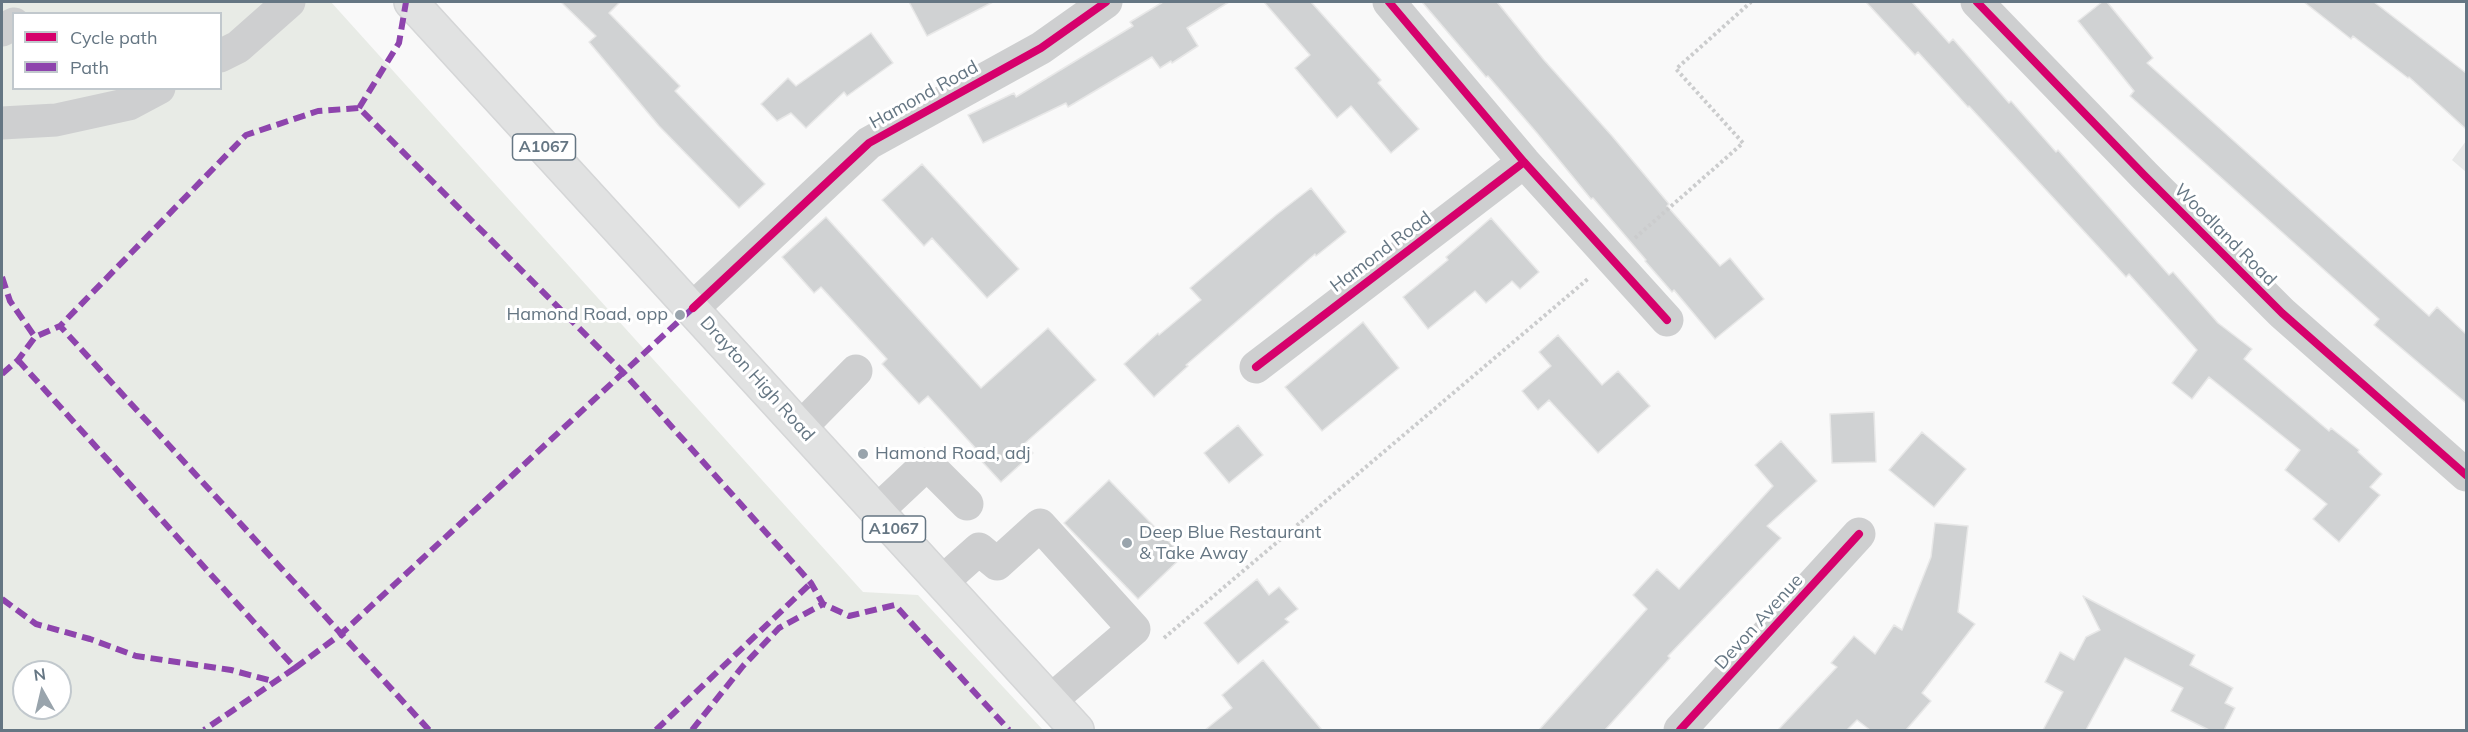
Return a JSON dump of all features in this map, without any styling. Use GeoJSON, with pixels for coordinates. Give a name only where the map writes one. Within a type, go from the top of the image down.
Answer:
{"type":"FeatureCollection","features":[{"type":"Feature","properties":{"kind":"main road","name":"Drayton High Road"},"geometry":{"type":"LineString","coordinates":[[411,2],[1077,730]]}},
{"type":"Feature","properties":{"kind":"street"},"geometry":{"type":"LineString","coordinates":[[222,55],[238,46],[289,2]]}},
{"type":"Feature","properties":{"kind":"street","name":"Hamond Road"},"geometry":{"type":"LineString","coordinates":[[693,308],[869,143],[1041,48],[1106,2]]}},
{"type":"Feature","properties":{"kind":"street"},"geometry":{"type":"LineString","coordinates":[[1389,2],[1524,162],[1667,320]]}},
{"type":"Feature","properties":{"kind":"street","name":"Woodland Road"},"geometry":{"type":"LineString","coordinates":[[1977,2],[2144,175],[2282,313],[2466,475]]}},
{"type":"Feature","properties":{"kind":"street"},"geometry":{"type":"LineString","coordinates":[[2,123],[67,118],[129,104],[155,90]]}},
{"type":"Feature","properties":{"kind":"street","name":"Hamond Road"},"geometry":{"type":"LineString","coordinates":[[1256,367],[1524,162]]}},
{"type":"Feature","properties":{"kind":"street"},"geometry":{"type":"LineString","coordinates":[[801,427],[856,371]]}},
{"type":"Feature","properties":{"kind":"street"},"geometry":{"type":"LineString","coordinates":[[878,511],[927,464],[967,504]]}},
{"type":"Feature","properties":{"kind":"street"},"geometry":{"type":"LineString","coordinates":[[942,582],[979,549],[997,564],[1040,525],[1134,629],[1050,701]]}},
{"type":"Feature","properties":{"kind":"street","name":"Devon Avenue"},"geometry":{"type":"LineString","coordinates":[[1680,730],[1859,534]]}},
{"type":"Feature","properties":{"kind":"path"},"geometry":{"type":"LineString","coordinates":[[1158,643],[1612,259],[1743,144],[1676,69],[1750,2]]}},
{"type":"Feature","properties":{"kind":"shaded area"},"geometry":{"type":"Polygon","coordinates":[[[2,2],[331,2],[863,592],[918,595],[1043,730],[2,730],[2,2]]]}},
{"type":"Feature","properties":{"kind":"shaded area"},"geometry":{"type":"Polygon","coordinates":[[[2466,141],[2466,172],[2452,160],[2466,141]]]}},
{"type":"Feature","properties":{"kind":"building"},"geometry":{"type":"Polygon","coordinates":[[[561,2],[620,2],[609,13],[680,86],[675,91],[765,184],[739,208],[659,126],[589,42],[596,36],[561,2]]]}},
{"type":"Feature","properties":{"kind":"building"},"geometry":{"type":"Polygon","coordinates":[[[909,2],[993,2],[927,36],[909,2]]]}},
{"type":"Feature","properties":{"kind":"building"},"geometry":{"type":"Polygon","coordinates":[[[1163,2],[1229,2],[1187,28],[1198,46],[1172,63],[1171,61],[1160,68],[1152,57],[1068,107],[1066,103],[983,143],[968,115],[1014,93],[1016,97],[1133,26],[1130,22],[1163,2]]]}},
{"type":"Feature","properties":{"kind":"building"},"geometry":{"type":"Polygon","coordinates":[[[1264,2],[1311,2],[1381,80],[1378,83],[1419,129],[1391,153],[1351,106],[1337,118],[1295,68],[1310,55],[1264,2]]]}},
{"type":"Feature","properties":{"kind":"building"},"geometry":{"type":"Polygon","coordinates":[[[1422,2],[1497,2],[1720,266],[1730,258],[1764,299],[1715,339],[1422,2]]]}},
{"type":"Feature","properties":{"kind":"building"},"geometry":{"type":"Polygon","coordinates":[[[1866,2],[1912,2],[1949,43],[1953,39],[2009,103],[2011,101],[2056,152],[2058,150],[2169,275],[2173,272],[2218,323],[2252,349],[2244,359],[2329,431],[2331,428],[2359,450],[2358,452],[2382,474],[2370,487],[2380,495],[2339,542],[2313,519],[2327,504],[2285,470],[2300,450],[2209,377],[2192,399],[2172,383],[2197,350],[2129,274],[2126,277],[1918,52],[1915,55],[1866,2]]]}},
{"type":"Feature","properties":{"kind":"building"},"geometry":{"type":"Polygon","coordinates":[[[2102,2],[2107,2],[2153,58],[2147,63],[2429,316],[2437,307],[2466,334],[2466,403],[2374,325],[2379,319],[2130,96],[2134,91],[2078,21],[2102,2]]]}},
{"type":"Feature","properties":{"kind":"building"},"geometry":{"type":"Polygon","coordinates":[[[2304,2],[2374,2],[2466,73],[2466,129],[2409,77],[2353,36],[2351,39],[2304,2]]]}},
{"type":"Feature","properties":{"kind":"building"},"geometry":{"type":"Polygon","coordinates":[[[871,33],[893,63],[847,96],[844,92],[806,128],[791,113],[777,121],[761,104],[788,78],[796,86],[871,33]]]}},
{"type":"Feature","properties":{"kind":"building"},"geometry":{"type":"Polygon","coordinates":[[[922,164],[1019,269],[987,298],[932,238],[924,246],[882,200],[922,164]]]}},
{"type":"Feature","properties":{"kind":"building"},"geometry":{"type":"Polygon","coordinates":[[[1311,188],[1346,232],[1316,256],[1315,254],[1186,365],[1188,366],[1154,397],[1124,364],[1158,333],[1159,335],[1201,300],[1190,288],[1311,188]]]}},
{"type":"Feature","properties":{"kind":"building"},"geometry":{"type":"Polygon","coordinates":[[[826,217],[981,388],[1048,328],[1096,380],[1024,444],[1033,453],[1001,482],[975,454],[979,452],[928,396],[919,404],[882,364],[887,359],[821,287],[814,293],[782,257],[826,217]]]}},
{"type":"Feature","properties":{"kind":"building"},"geometry":{"type":"Polygon","coordinates":[[[1491,218],[1539,272],[1520,289],[1512,281],[1486,303],[1475,291],[1428,329],[1403,297],[1448,260],[1446,257],[1491,218]]]}},
{"type":"Feature","properties":{"kind":"building"},"geometry":{"type":"Polygon","coordinates":[[[1363,322],[1399,368],[1322,431],[1285,387],[1363,322]]]}},
{"type":"Feature","properties":{"kind":"building"},"geometry":{"type":"Polygon","coordinates":[[[1558,335],[1602,385],[1618,371],[1650,406],[1598,453],[1549,400],[1538,410],[1522,391],[1551,366],[1539,352],[1558,335]]]}},
{"type":"Feature","properties":{"kind":"building"},"geometry":{"type":"Polygon","coordinates":[[[1874,412],[1876,462],[1832,463],[1830,414],[1874,412]]]}},
{"type":"Feature","properties":{"kind":"building"},"geometry":{"type":"Polygon","coordinates":[[[1238,425],[1263,455],[1229,483],[1204,453],[1238,425]]]}},
{"type":"Feature","properties":{"kind":"building"},"geometry":{"type":"Polygon","coordinates":[[[1922,432],[1966,469],[1934,507],[1889,470],[1922,432]]]}},
{"type":"Feature","properties":{"kind":"building"},"geometry":{"type":"Polygon","coordinates":[[[1781,441],[1817,481],[1767,526],[1781,538],[1668,656],[1670,658],[1605,730],[1539,730],[1647,609],[1633,595],[1657,569],[1679,589],[1773,486],[1755,465],[1781,441]]]}},
{"type":"Feature","properties":{"kind":"building","name":"Deep Blue Restaurant & Take Away"},"geometry":{"type":"Polygon","coordinates":[[[1109,480],[1183,556],[1138,599],[1064,523],[1109,480]]]}},
{"type":"Feature","properties":{"kind":"building"},"geometry":{"type":"Polygon","coordinates":[[[1935,523],[1968,526],[1958,612],[1975,624],[1922,693],[1931,701],[1906,730],[1870,730],[1857,720],[1847,730],[1778,730],[1837,667],[1831,663],[1854,636],[1875,654],[1894,625],[1902,630],[1931,557],[1935,523]]]}},
{"type":"Feature","properties":{"kind":"building"},"geometry":{"type":"Polygon","coordinates":[[[1257,579],[1269,595],[1279,587],[1298,609],[1285,619],[1289,622],[1238,664],[1204,623],[1257,579]]]}},
{"type":"Feature","properties":{"kind":"building"},"geometry":{"type":"Polygon","coordinates":[[[2083,596],[2195,655],[2190,665],[2233,688],[2225,703],[2235,708],[2224,730],[2209,730],[2171,711],[2183,688],[2125,658],[2086,730],[2043,730],[2063,692],[2045,682],[2060,652],[2074,660],[2086,637],[2100,630],[2083,596]]]}},
{"type":"Feature","properties":{"kind":"building"},"geometry":{"type":"Polygon","coordinates":[[[1263,660],[1322,730],[1205,730],[1232,708],[1222,695],[1263,660]]]}},
{"type":"Feature","properties":{"kind":"marked path"},"geometry":{"type":"LineString","coordinates":[[359,108],[399,43],[406,2]]}},
{"type":"Feature","properties":{"kind":"marked path"},"geometry":{"type":"LineString","coordinates":[[429,730],[60,326],[246,135],[318,111],[359,108],[623,372],[811,583],[823,604],[849,616],[895,605],[1009,730]]}},
{"type":"Feature","properties":{"kind":"marked path"},"geometry":{"type":"LineString","coordinates":[[2,277],[10,301],[35,337]]}},
{"type":"Feature","properties":{"kind":"marked path"},"geometry":{"type":"LineString","coordinates":[[295,668],[341,634],[693,308]]}},
{"type":"Feature","properties":{"kind":"marked path"},"geometry":{"type":"LineString","coordinates":[[2,374],[18,360],[35,337],[60,326]]}},
{"type":"Feature","properties":{"kind":"marked path"},"geometry":{"type":"LineString","coordinates":[[18,360],[295,668],[204,730]]}},
{"type":"Feature","properties":{"kind":"marked path"},"geometry":{"type":"LineString","coordinates":[[656,730],[811,583]]}},
{"type":"Feature","properties":{"kind":"marked path"},"geometry":{"type":"LineString","coordinates":[[2,599],[36,624],[90,639],[136,656],[231,670],[276,682]]}},
{"type":"Feature","properties":{"kind":"marked path"},"geometry":{"type":"LineString","coordinates":[[692,730],[743,666],[779,628],[823,604]]}},
{"type":"Feature","properties":{"kind":"cycle path"},"geometry":{"type":"LineString","coordinates":[[693,308],[869,143],[1041,48],[1106,2]]}},
{"type":"Feature","properties":{"kind":"cycle path"},"geometry":{"type":"LineString","coordinates":[[1389,2],[1524,162],[1667,320]]}},
{"type":"Feature","properties":{"kind":"cycle path"},"geometry":{"type":"LineString","coordinates":[[1977,2],[2144,175],[2282,313],[2466,475]]}},
{"type":"Feature","properties":{"kind":"cycle path"},"geometry":{"type":"LineString","coordinates":[[1256,367],[1524,162]]}},
{"type":"Feature","properties":{"kind":"cycle path"},"geometry":{"type":"LineString","coordinates":[[1680,730],[1859,534]]}},
{"type":"Feature","properties":{"kind":"place","name":"Hamond Road, opp"},"geometry":{"type":"Point","coordinates":[680,315]}},
{"type":"Feature","properties":{"kind":"place","name":"Hamond Road, adj"},"geometry":{"type":"Point","coordinates":[863,454]}},
{"type":"Feature","properties":{"kind":"place","name":"Deep Blue Restaurant & Take Away"},"geometry":{"type":"Point","coordinates":[1127,543]}}]}
